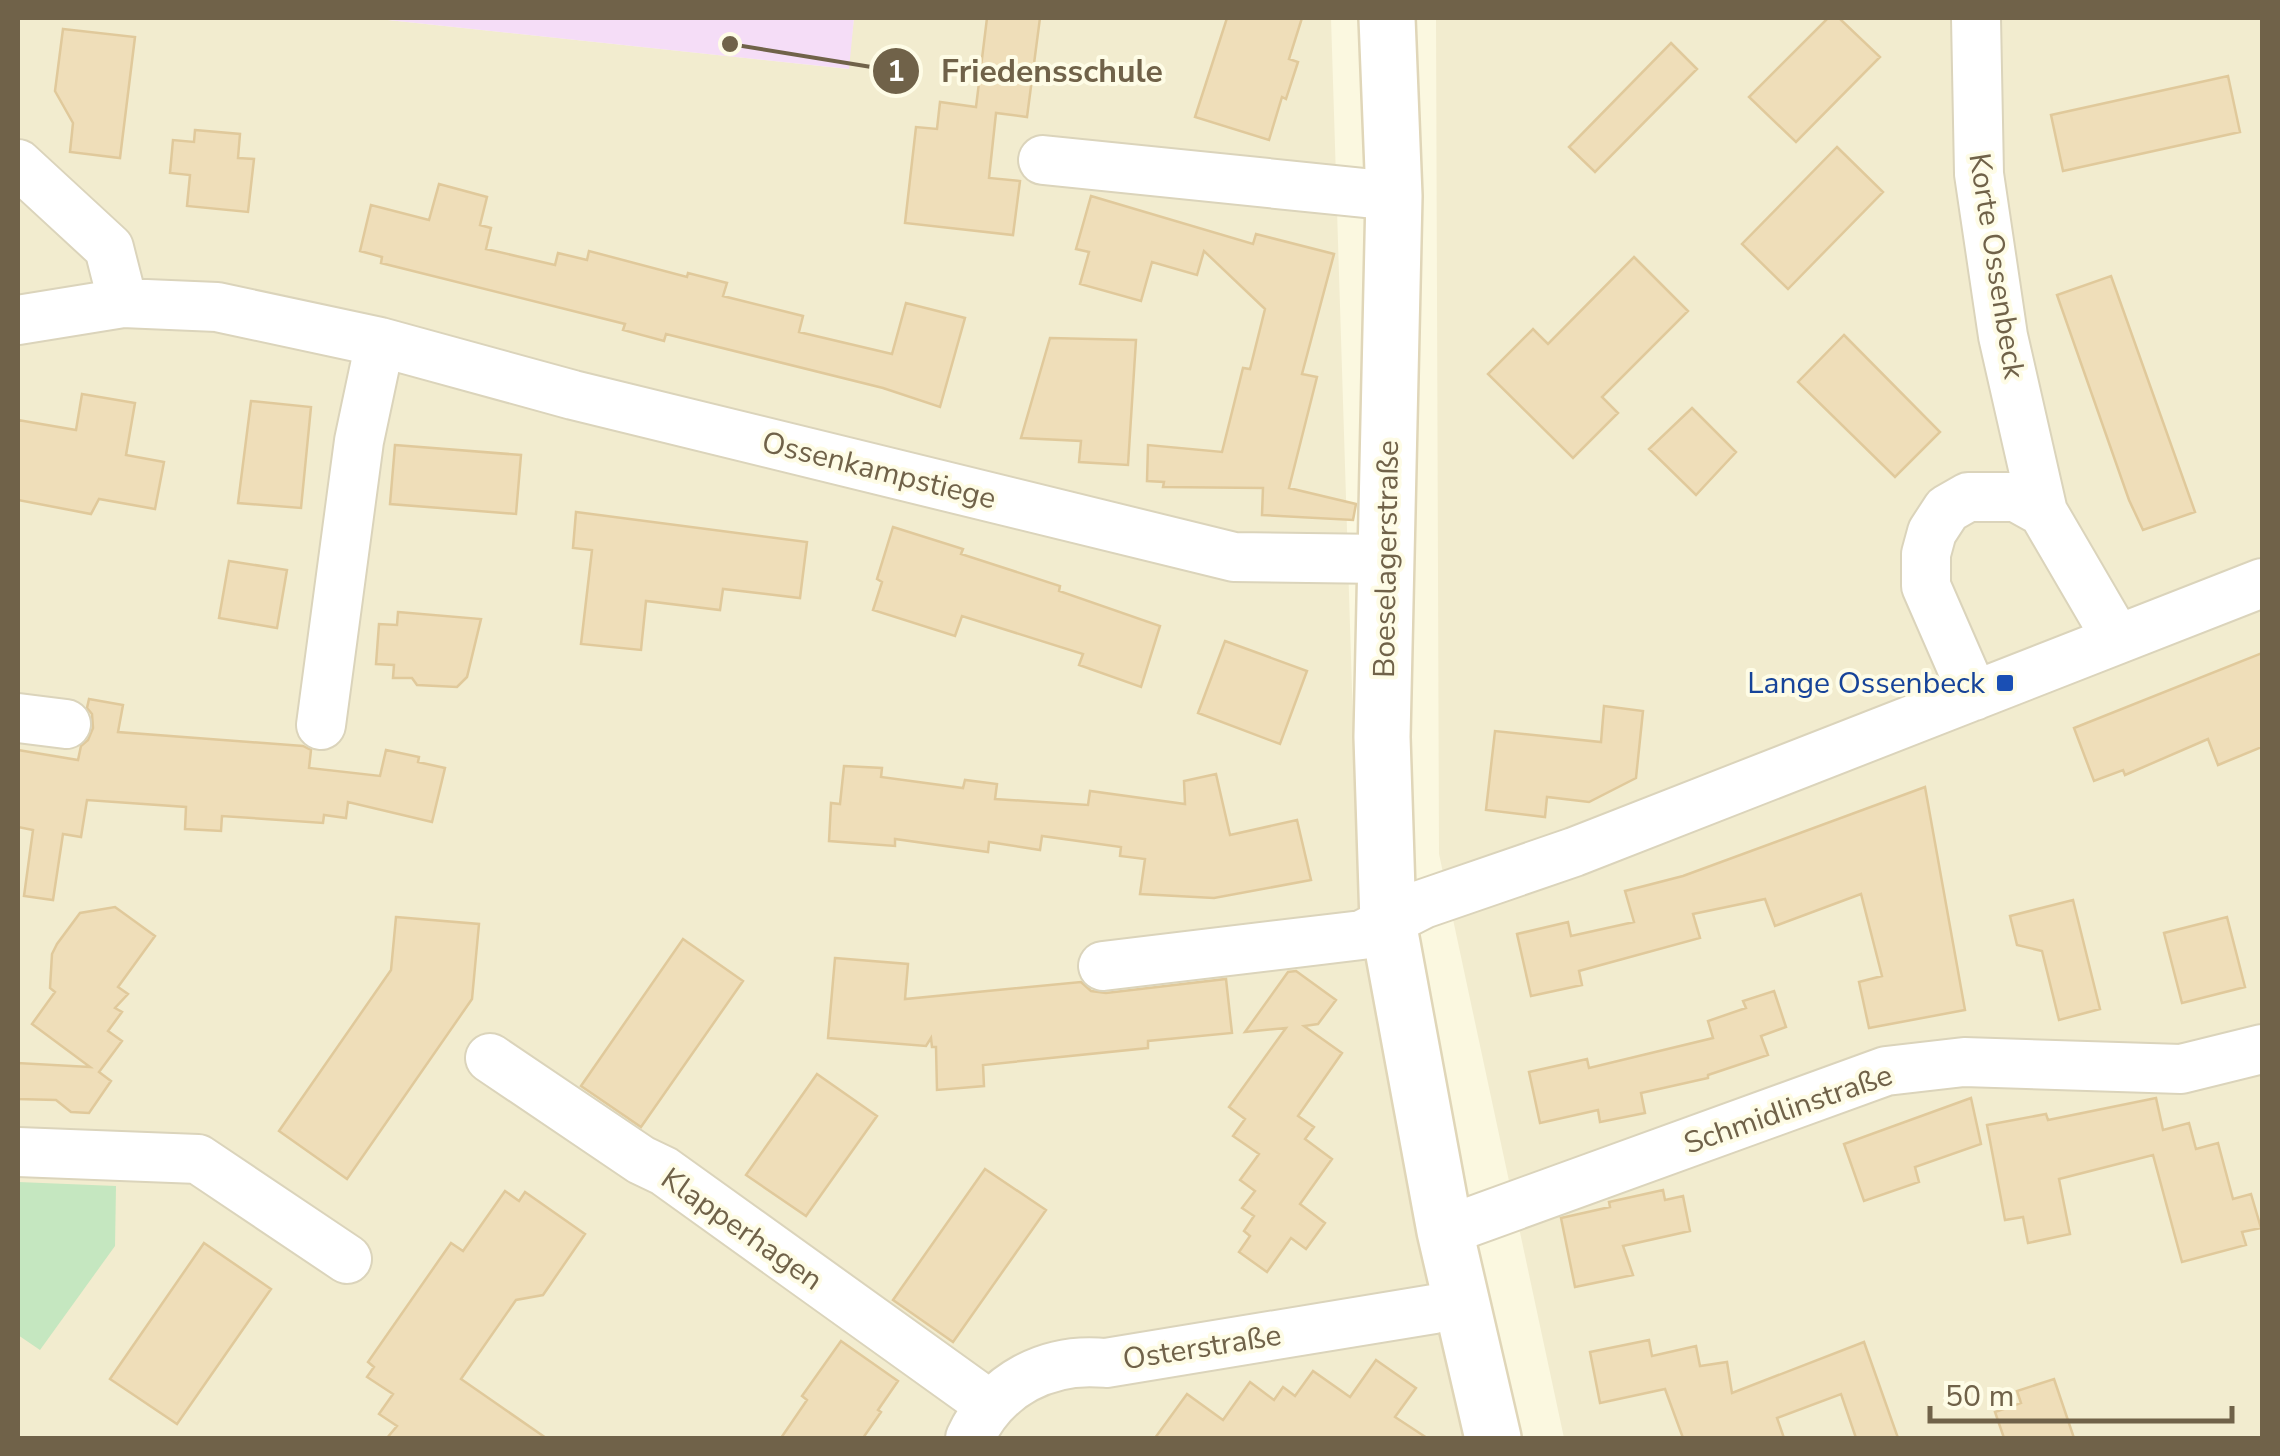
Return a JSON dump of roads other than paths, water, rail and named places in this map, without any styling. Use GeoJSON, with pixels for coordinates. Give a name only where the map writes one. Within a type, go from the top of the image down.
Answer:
{"type":"FeatureCollection","features":[{"type":"Feature","properties":{"kind":"street","name":"Boeselagerstraße"},"geometry":{"type":"LineString","coordinates":[[1387,18],[1394,196],[1382,737],[1388,922],[1445,1231],[1494,1438]]}},
{"type":"Feature","properties":{"kind":"street","name":"Korte Ossenbeck"},"geometry":{"type":"LineString","coordinates":[[1976,18],[1979,174],[2003,336],[2043,512],[2117,639]]}},
{"type":"Feature","properties":{"kind":"street"},"geometry":{"type":"LineString","coordinates":[[1043,160],[1394,196]]}},
{"type":"Feature","properties":{"kind":"street"},"geometry":{"type":"LineString","coordinates":[[18,164],[109,248],[124,302]]}},
{"type":"Feature","properties":{"kind":"street","name":"Ossenkampstiege"},"geometry":{"type":"LineString","coordinates":[[18,320],[124,302],[218,307],[380,342],[573,395],[1234,557],[1384,559]]}},
{"type":"Feature","properties":{"kind":"street"},"geometry":{"type":"LineString","coordinates":[[321,724],[359,441],[380,342]]}},
{"type":"Feature","properties":{"kind":"street"},"geometry":{"type":"LineString","coordinates":[[1974,696],[1926,586],[1926,554],[1932,532],[1947,509],[1968,497],[2016,497],[2043,512]]}},
{"type":"Feature","properties":{"kind":"street"},"geometry":{"type":"LineString","coordinates":[[1102,966],[1362,935],[1423,904],[1574,852],[2262,583]]}},
{"type":"Feature","properties":{"kind":"street"},"geometry":{"type":"LineString","coordinates":[[18,718],[66,724]]}},
{"type":"Feature","properties":{"kind":"street","name":"Schmidlinstraße"},"geometry":{"type":"LineString","coordinates":[[1445,1231],[1886,1072],[1964,1062],[2181,1070],[2262,1049]]}},
{"type":"Feature","properties":{"kind":"street","name":"Klapperhagen"},"geometry":{"type":"LineString","coordinates":[[490,1058],[641,1160],[664,1171],[980,1422]]}},
{"type":"Feature","properties":{"kind":"street"},"geometry":{"type":"LineString","coordinates":[[18,1152],[198,1159],[348,1259]]}},
{"type":"Feature","properties":{"kind":"street","name":"Osterstraße"},"geometry":{"type":"LineString","coordinates":[[980,1422],[1031,1374],[1060,1363],[1106,1363],[1462,1300]]}},
{"type":"Feature","properties":{"kind":"place","name":"Friedensschule"},"geometry":{"type":"Point","coordinates":[730,44]}},
{"type":"Feature","properties":{"kind":"place","name":"Lange Ossenbeck"},"geometry":{"type":"Point","coordinates":[2005,683]}}]}
